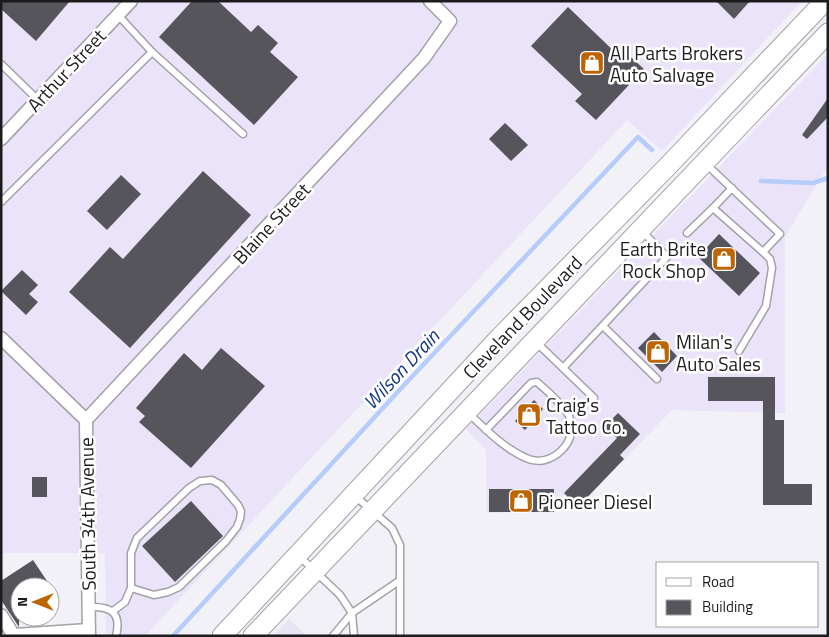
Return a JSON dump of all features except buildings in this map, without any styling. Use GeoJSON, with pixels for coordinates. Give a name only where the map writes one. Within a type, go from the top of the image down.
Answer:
{"type":"FeatureCollection","features":[{"type":"Feature","properties":{"kind":"main road","name":"Cleveland Boulevard"},"geometry":{"type":"LineString","coordinates":[[222,636],[500,337],[666,168],[825,1]]}},
{"type":"Feature","properties":{"kind":"main road","name":"Cleveland Boulevard"},"geometry":{"type":"LineString","coordinates":[[253,636],[828,33]]}},
{"type":"Feature","properties":{"kind":"street","name":"Arthur Street"},"geometry":{"type":"LineString","coordinates":[[1,139],[131,1]]}},
{"type":"Feature","properties":{"kind":"street","name":"Blaine Street"},"geometry":{"type":"LineString","coordinates":[[86,420],[424,58],[450,21],[430,1]]}},
{"type":"Feature","properties":{"kind":"street","name":"South 34th Avenue"},"geometry":{"type":"LineString","coordinates":[[1,338],[86,420],[88,633]]}},
{"type":"Feature","properties":{"kind":"street"},"geometry":{"type":"LineString","coordinates":[[1,615],[14,636],[88,633]]}},
{"type":"Feature","properties":{"kind":"lane"},"geometry":{"type":"LineString","coordinates":[[118,15],[152,52],[243,134]]}},
{"type":"Feature","properties":{"kind":"lane"},"geometry":{"type":"LineString","coordinates":[[1,202],[152,52]]}},
{"type":"Feature","properties":{"kind":"lane"},"geometry":{"type":"LineString","coordinates":[[1,64],[38,100]]}},
{"type":"Feature","properties":{"kind":"lane"},"geometry":{"type":"LineString","coordinates":[[705,163],[780,234],[764,252]]}},
{"type":"Feature","properties":{"kind":"lane"},"geometry":{"type":"LineString","coordinates":[[687,233],[732,188]]}},
{"type":"Feature","properties":{"kind":"lane"},"geometry":{"type":"LineString","coordinates":[[713,208],[764,252],[770,259],[772,268],[766,306],[738,351]]}},
{"type":"Feature","properties":{"kind":"lane"},"geometry":{"type":"LineString","coordinates":[[563,368],[667,257],[641,230]]}},
{"type":"Feature","properties":{"kind":"lane"},"geometry":{"type":"LineString","coordinates":[[603,326],[657,379]]}},
{"type":"Feature","properties":{"kind":"lane"},"geometry":{"type":"LineString","coordinates":[[535,341],[594,398]]}},
{"type":"Feature","properties":{"kind":"lane"},"geometry":{"type":"LineString","coordinates":[[467,412],[486,430],[496,439],[526,459],[539,462],[552,458],[567,444],[572,432],[569,415],[537,382],[531,383],[486,430]]}},
{"type":"Feature","properties":{"kind":"lane"},"geometry":{"type":"LineString","coordinates":[[113,611],[125,602],[131,588],[131,553],[137,538],[189,488],[200,482],[212,480],[221,485],[241,511],[240,519],[226,541],[179,587],[154,595],[131,588]]}},
{"type":"Feature","properties":{"kind":"lane"},"geometry":{"type":"LineString","coordinates":[[353,494],[392,528],[400,546],[400,636]]}},
{"type":"Feature","properties":{"kind":"lane"},"geometry":{"type":"LineString","coordinates":[[297,554],[340,595],[352,613],[354,636]]}},
{"type":"Feature","properties":{"kind":"lane"},"geometry":{"type":"LineString","coordinates":[[334,636],[352,613],[400,581]]}},
{"type":"Feature","properties":{"kind":"lane"},"geometry":{"type":"LineString","coordinates":[[88,607],[102,607],[113,611],[117,619],[116,636]]}},
{"type":"Feature","properties":{"kind":"shaded area"},"geometry":{"type":"Polygon","coordinates":[[[1,1],[802,1],[662,151],[627,120],[145,636],[106,636],[105,553],[1,553],[1,1]]]}},
{"type":"Feature","properties":{"kind":"shaded area"},"geometry":{"type":"Polygon","coordinates":[[[828,54],[828,166],[785,237],[785,413],[672,410],[576,510],[487,513],[486,450],[466,429],[828,54]]]}},
{"type":"Feature","properties":{"kind":"shaded area"},"geometry":{"type":"Polygon","coordinates":[[[289,619],[307,636],[273,636],[289,619]]]}},
{"type":"Feature","properties":{"kind":"waterway","name":"Wilson Drain"},"geometry":{"type":"LineString","coordinates":[[173,636],[407,382],[638,137],[652,150]]}},
{"type":"Feature","properties":{"kind":"waterway","name":"Wilson Drain"},"geometry":{"type":"LineString","coordinates":[[761,181],[813,183],[828,178]]}},
{"type":"Feature","properties":{"kind":"place","name":"All Parts Brokers Auto Salvage"},"geometry":{"type":"Point","coordinates":[592,63]}},
{"type":"Feature","properties":{"kind":"place","name":"Earth Brite Rock Shop"},"geometry":{"type":"Point","coordinates":[724,259]}},
{"type":"Feature","properties":{"kind":"place","name":"Milan's Auto Sales"},"geometry":{"type":"Point","coordinates":[658,352]}},
{"type":"Feature","properties":{"kind":"place","name":"Craig's Tattoo Co."},"geometry":{"type":"Point","coordinates":[529,415]}},
{"type":"Feature","properties":{"kind":"place","name":"Pioneer Diesel"},"geometry":{"type":"Point","coordinates":[521,501]}}]}
